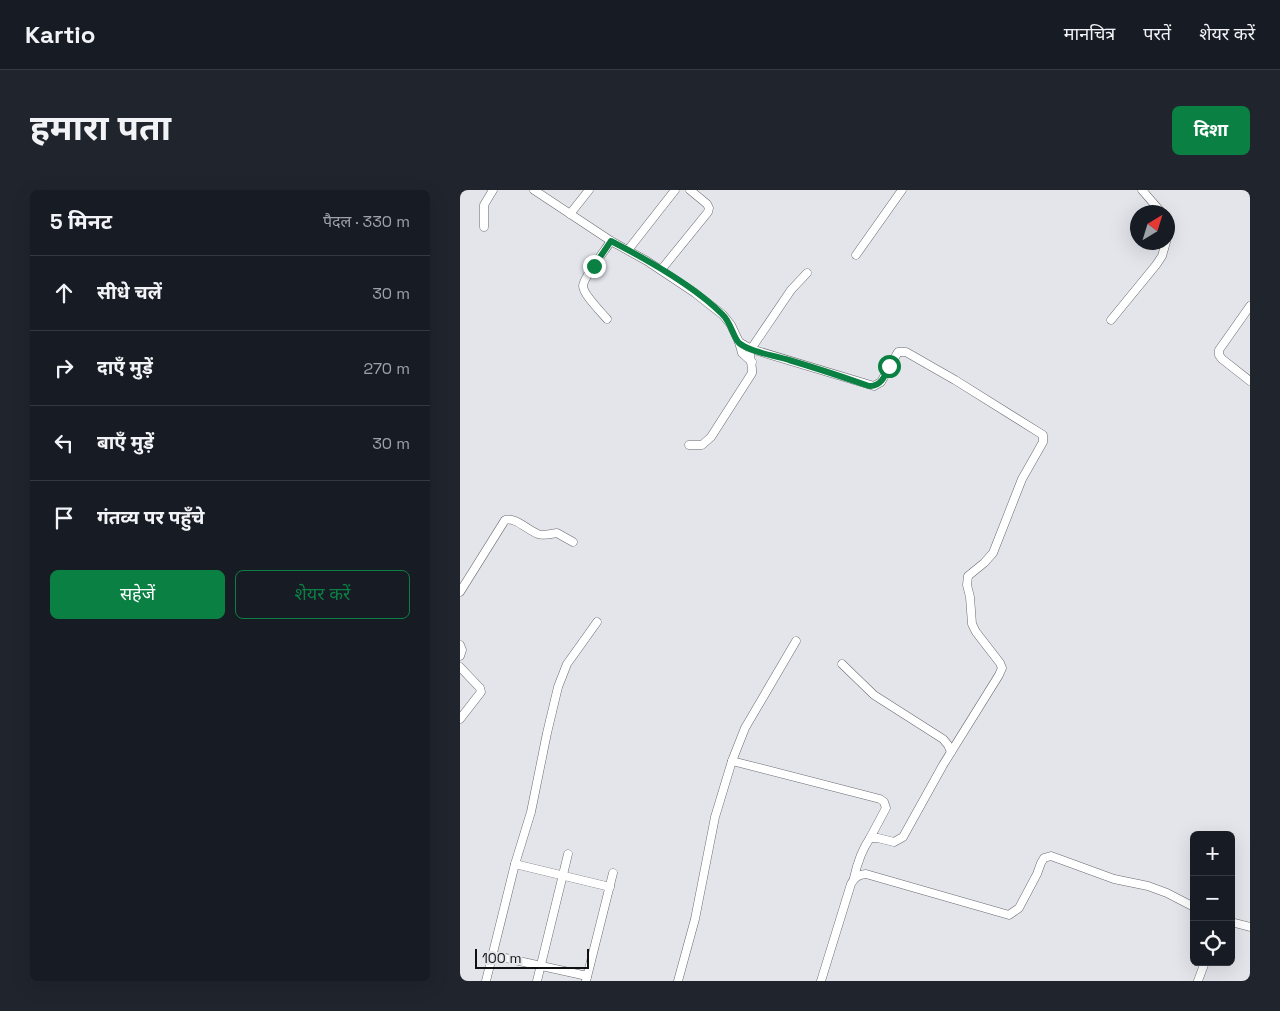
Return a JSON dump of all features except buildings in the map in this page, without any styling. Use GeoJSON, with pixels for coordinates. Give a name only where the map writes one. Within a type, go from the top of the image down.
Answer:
{"type":"FeatureCollection","features":[{"type":"Feature","properties":{"kind":"street"},"geometry":{"type":"LineString","coordinates":[[484,227],[484,205],[493,190]]}},
{"type":"Feature","properties":{"kind":"street"},"geometry":{"type":"LineString","coordinates":[[534,190],[611,241],[695,292],[724,315],[731,325],[742,353],[752,362]]}},
{"type":"Feature","properties":{"kind":"street"},"geometry":{"type":"LineString","coordinates":[[570,214],[589,190]]}},
{"type":"Feature","properties":{"kind":"street"},"geometry":{"type":"LineString","coordinates":[[628,250],[675,190]]}},
{"type":"Feature","properties":{"kind":"street"},"geometry":{"type":"LineString","coordinates":[[661,270],[708,212],[707,204],[690,190]]}},
{"type":"Feature","properties":{"kind":"street"},"geometry":{"type":"LineString","coordinates":[[856,255],[902,190]]}},
{"type":"Feature","properties":{"kind":"street"},"geometry":{"type":"LineString","coordinates":[[1142,190],[1155,205]]}},
{"type":"Feature","properties":{"kind":"street"},"geometry":{"type":"LineString","coordinates":[[606,318],[585,292],[583,286],[611,241]]}},
{"type":"Feature","properties":{"kind":"street"},"geometry":{"type":"LineString","coordinates":[[1112,320],[1156,265],[1164,250]]}},
{"type":"Feature","properties":{"kind":"street"},"geometry":{"type":"LineString","coordinates":[[689,445],[702,445],[711,437],[752,374],[751,349],[791,290],[808,273]]}},
{"type":"Feature","properties":{"kind":"street"},"geometry":{"type":"LineString","coordinates":[[1250,306],[1218,350],[1222,359],[1250,381]]}},
{"type":"Feature","properties":{"kind":"street"},"geometry":{"type":"LineString","coordinates":[[738,342],[751,349],[874,386],[878,385],[884,377],[898,352],[906,352],[1043,435],[1043,442],[1022,479],[995,548],[984,563],[968,576],[966,580],[970,597],[972,624],[1000,663],[1002,668],[999,675],[951,752],[903,837],[894,842],[870,838]]}},
{"type":"Feature","properties":{"kind":"street"},"geometry":{"type":"LineString","coordinates":[[460,592],[505,520],[513,520],[539,534],[557,533],[573,542]]}},
{"type":"Feature","properties":{"kind":"street"},"geometry":{"type":"LineString","coordinates":[[486,981],[515,864],[531,812],[558,688],[567,664],[597,622]]}},
{"type":"Feature","properties":{"kind":"street"},"geometry":{"type":"LineString","coordinates":[[678,981],[696,911],[715,817],[732,761],[745,728],[796,641]]}},
{"type":"Feature","properties":{"kind":"street"},"geometry":{"type":"LineString","coordinates":[[460,644],[462,650],[460,656]]}},
{"type":"Feature","properties":{"kind":"street"},"geometry":{"type":"LineString","coordinates":[[842,664],[874,695],[943,739],[951,752]]}},
{"type":"Feature","properties":{"kind":"street"},"geometry":{"type":"LineString","coordinates":[[460,667],[482,692],[460,719]]}},
{"type":"Feature","properties":{"kind":"street"},"geometry":{"type":"LineString","coordinates":[[732,761],[880,799],[886,804],[886,808],[861,854],[821,981]]}},
{"type":"Feature","properties":{"kind":"street"},"geometry":{"type":"LineString","coordinates":[[536,981],[568,854]]}},
{"type":"Feature","properties":{"kind":"street"},"geometry":{"type":"LineString","coordinates":[[854,878],[866,874],[1009,915],[1019,908],[1044,858],[1052,856],[1114,879],[1154,889],[1190,905]]}},
{"type":"Feature","properties":{"kind":"street"},"geometry":{"type":"LineString","coordinates":[[515,864],[610,887]]}},
{"type":"Feature","properties":{"kind":"street"},"geometry":{"type":"LineString","coordinates":[[492,955],[586,979],[613,873]]}},
{"type":"Feature","properties":{"kind":"street"},"geometry":{"type":"LineString","coordinates":[[1235,923],[1250,928]]}},
{"type":"Feature","properties":{"kind":"street"},"geometry":{"type":"LineString","coordinates":[[1198,981],[1204,966]]}},
{"type":"Feature","properties":{"kind":"route"},"geometry":{"type":"LineString","coordinates":[[594,266],[611,241],[647,261],[712,305],[724,315],[731,325],[738,342],[751,349],[869,386],[878,385],[881,382],[889,366]]}}]}
